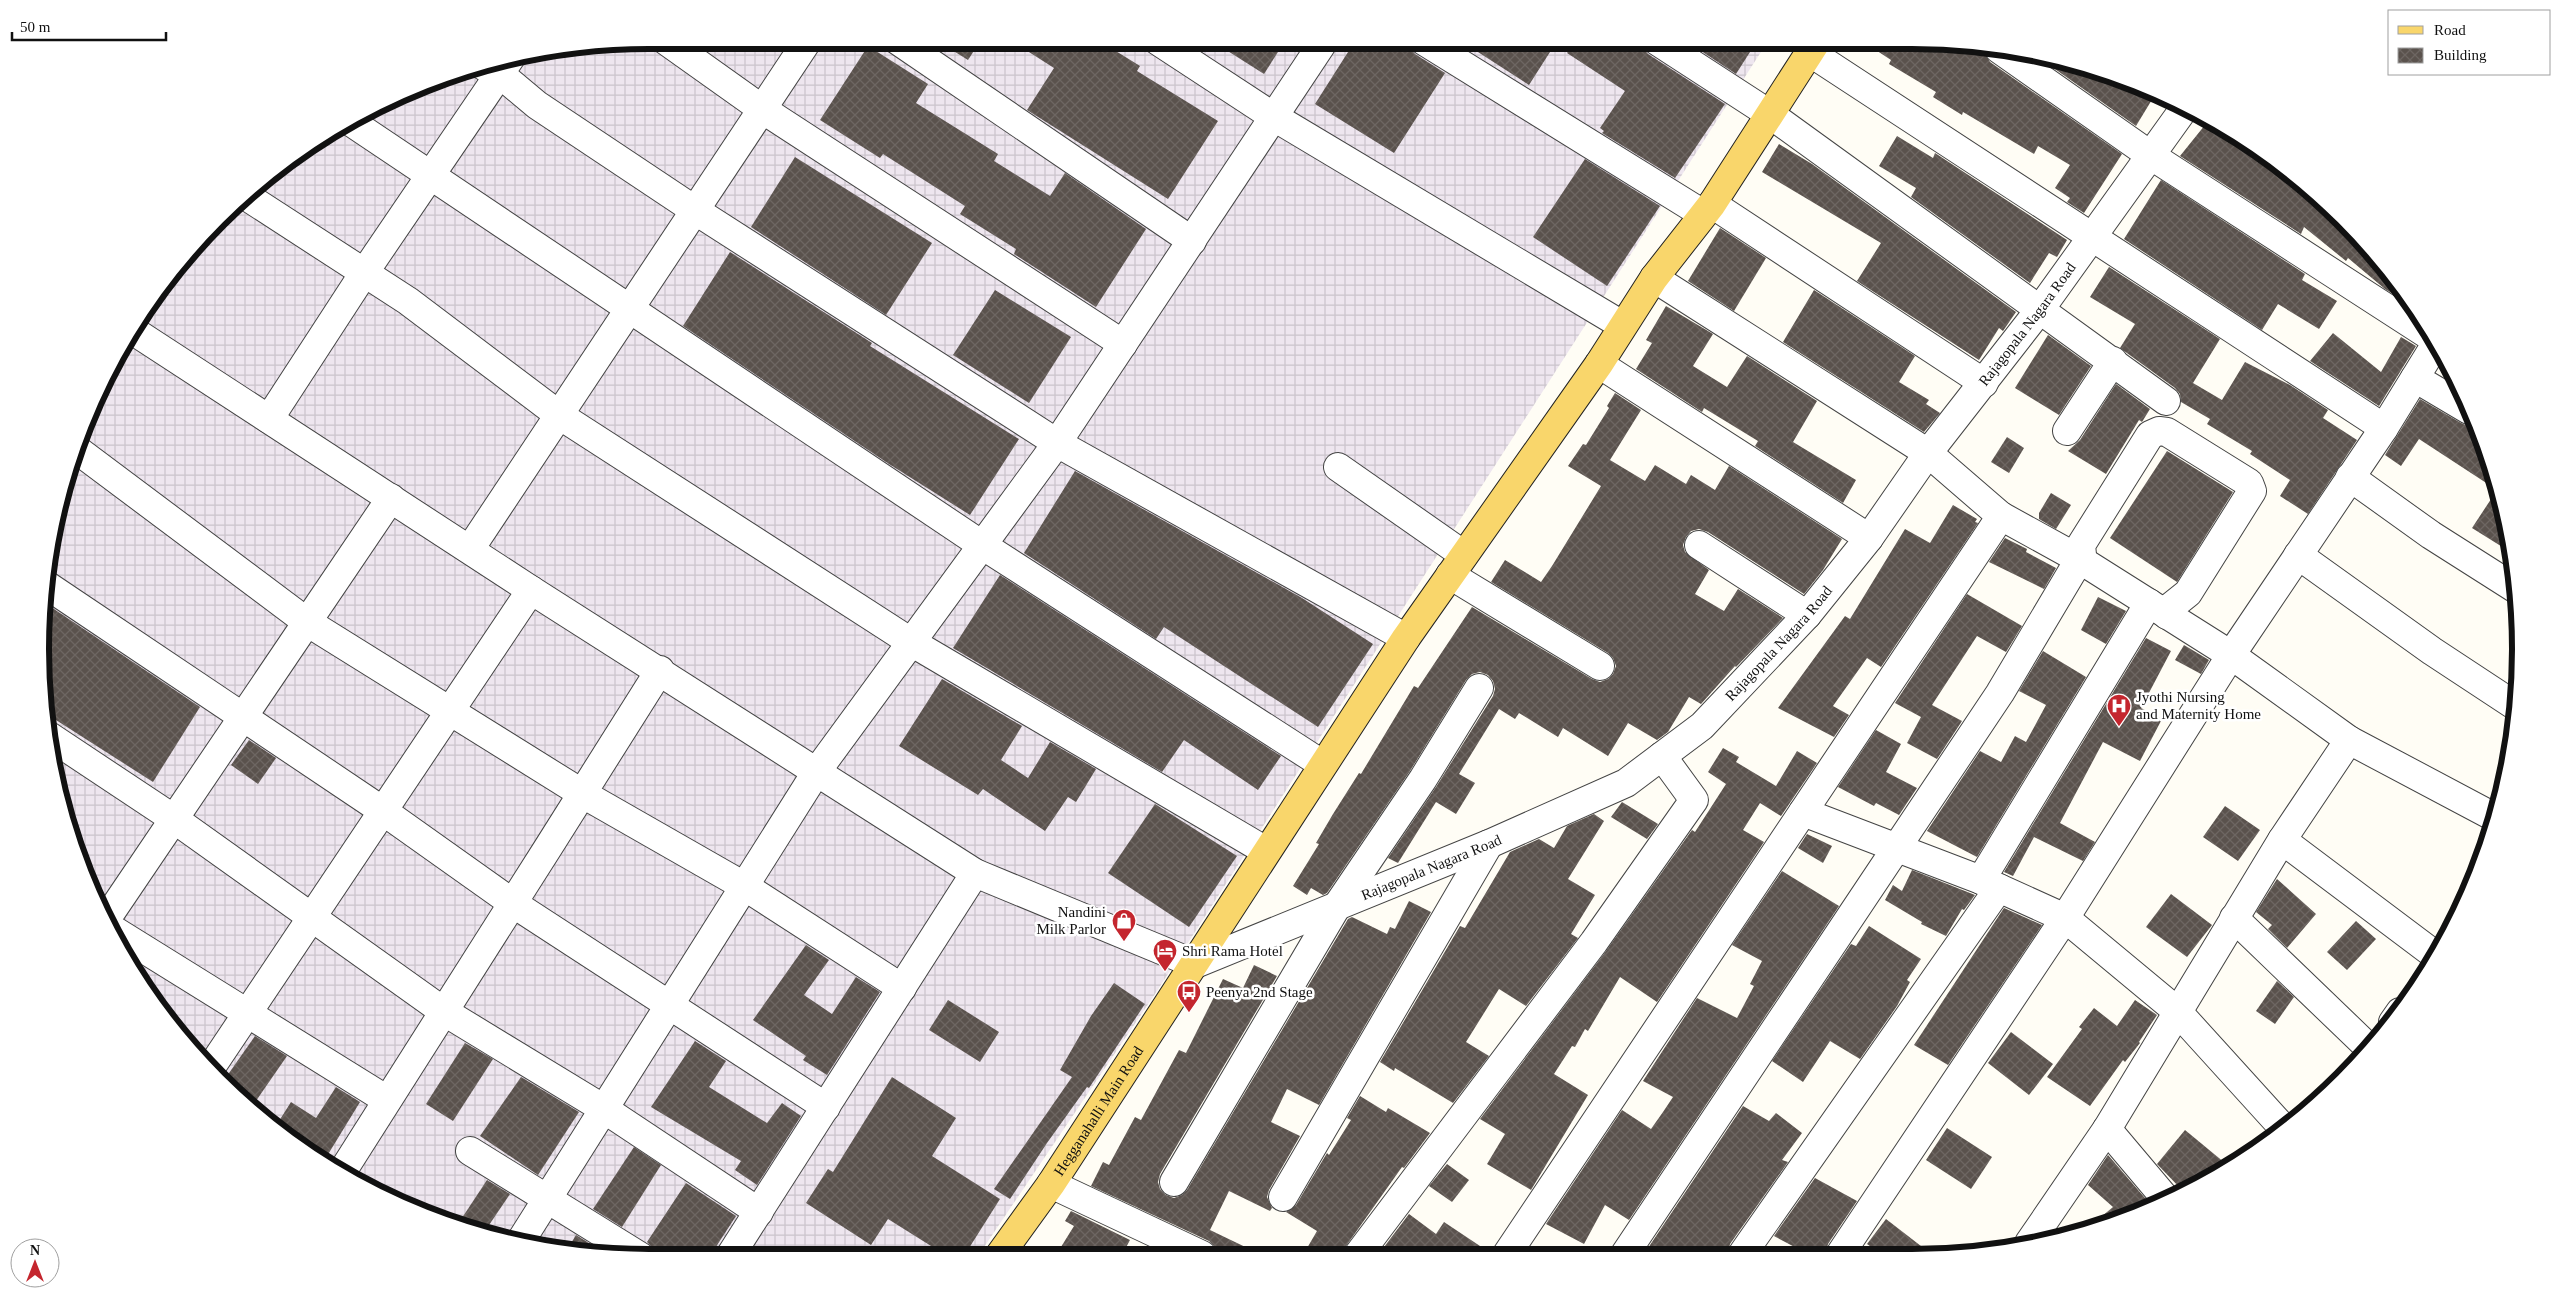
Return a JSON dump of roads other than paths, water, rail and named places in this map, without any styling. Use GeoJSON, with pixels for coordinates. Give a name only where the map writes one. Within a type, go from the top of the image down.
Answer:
{"type":"FeatureCollection","features":[{"type":"Feature","properties":{"kind":"main road","name":"Hegganahalli Main Road"},"geometry":{"type":"LineString","coordinates":[[1005,1249],[1051,1184],[1195,964],[1322,764],[1406,638],[1598,364],[1654,278],[1707,209],[1771,115],[1813,49]]}},
{"type":"Feature","properties":{"kind":"street"},"geometry":{"type":"LineString","coordinates":[[678,49],[762,109],[1123,344]]}},
{"type":"Feature","properties":{"kind":"street"},"geometry":{"type":"LineString","coordinates":[[470,549],[802,49]]}},
{"type":"Feature","properties":{"kind":"street"},"geometry":{"type":"LineString","coordinates":[[910,49],[1192,240]]}},
{"type":"Feature","properties":{"kind":"street"},"geometry":{"type":"LineString","coordinates":[[1172,49],[1274,117],[1622,325]]}},
{"type":"Feature","properties":{"kind":"street"},"geometry":{"type":"LineString","coordinates":[[524,1236],[817,771],[1057,442],[1319,49]]}},
{"type":"Feature","properties":{"kind":"street"},"geometry":{"type":"LineString","coordinates":[[1437,49],[1707,209],[1984,383]]}},
{"type":"Feature","properties":{"kind":"street"},"geometry":{"type":"LineString","coordinates":[[1669,49],[1771,115],[2041,308],[2166,401]]}},
{"type":"Feature","properties":{"kind":"street"},"geometry":{"type":"LineString","coordinates":[[1817,49],[2091,236],[2384,428]]}},
{"type":"Feature","properties":{"kind":"street"},"geometry":{"type":"LineString","coordinates":[[2015,58],[2150,154],[2420,330]]}},
{"type":"Feature","properties":{"kind":"street"},"geometry":{"type":"LineString","coordinates":[[500,67],[537,105],[696,211],[1057,442],[1406,638]]}},
{"type":"Feature","properties":{"kind":"street"},"geometry":{"type":"LineString","coordinates":[[269,419],[364,273],[431,177],[496,69]]}},
{"type":"Feature","properties":{"kind":"street","name":"Rajagopala Nagara Road"},"geometry":{"type":"LineString","coordinates":[[1195,964],[1488,844],[1626,783],[1702,726],[1807,615],[1869,538],[1928,453],[2041,308],[2181,113]]}},
{"type":"Feature","properties":{"kind":"street"},"geometry":{"type":"LineString","coordinates":[[356,125],[629,310],[982,544],[1322,764]]}},
{"type":"Feature","properties":{"kind":"street"},"geometry":{"type":"LineString","coordinates":[[251,200],[408,301],[559,415],[911,642],[1266,851]]}},
{"type":"Feature","properties":{"kind":"street"},"geometry":{"type":"LineString","coordinates":[[1654,278],[1928,453],[2001,516],[2080,552],[2231,655],[2349,740],[2489,814]]}},
{"type":"Feature","properties":{"kind":"street"},"geometry":{"type":"LineString","coordinates":[[138,334],[531,590],[660,670],[975,873],[1195,964]]}},
{"type":"Feature","properties":{"kind":"street"},"geometry":{"type":"LineString","coordinates":[[1844,1249],[2065,918],[2231,655],[2384,428],[2432,349]]}},
{"type":"Feature","properties":{"kind":"street"},"geometry":{"type":"LineString","coordinates":[[2067,431],[2113,361]]}},
{"type":"Feature","properties":{"kind":"street"},"geometry":{"type":"LineString","coordinates":[[1598,364],[1869,538]]}},
{"type":"Feature","properties":{"kind":"street"},"geometry":{"type":"LineString","coordinates":[[2415,378],[2460,405]]}},
{"type":"Feature","properties":{"kind":"street"},"geometry":{"type":"LineString","coordinates":[[1628,1249],[2000,693],[2080,552],[2150,435],[2159,431],[2167,432],[2249,483],[2252,491],[2250,499],[2188,593],[2163,608],[1990,884],[1746,1249]]}},
{"type":"Feature","properties":{"kind":"street"},"geometry":{"type":"LineString","coordinates":[[82,453],[307,622],[583,794],[744,886],[902,988]]}},
{"type":"Feature","properties":{"kind":"street"},"geometry":{"type":"LineString","coordinates":[[1338,467],[1457,565],[1600,666]]}},
{"type":"Feature","properties":{"kind":"street"},"geometry":{"type":"LineString","coordinates":[[2350,477],[2431,535],[2508,584]]}},
{"type":"Feature","properties":{"kind":"street"},"geometry":{"type":"LineString","coordinates":[[111,913],[391,498]]}},
{"type":"Feature","properties":{"kind":"street"},"geometry":{"type":"LineString","coordinates":[[1510,1249],[2001,516]]}},
{"type":"Feature","properties":{"kind":"street"},"geometry":{"type":"LineString","coordinates":[[1699,544],[1807,615]]}},
{"type":"Feature","properties":{"kind":"street"},"geometry":{"type":"LineString","coordinates":[[2298,555],[2432,651],[2510,702]]}},
{"type":"Feature","properties":{"kind":"street"},"geometry":{"type":"LineString","coordinates":[[52,589],[383,811],[514,904],[826,1107]]}},
{"type":"Feature","properties":{"kind":"street"},"geometry":{"type":"LineString","coordinates":[[215,1062],[531,590]]}},
{"type":"Feature","properties":{"kind":"street"},"geometry":{"type":"LineString","coordinates":[[345,1167],[443,1011],[514,904],[660,670]]}},
{"type":"Feature","properties":{"kind":"street"},"geometry":{"type":"LineString","coordinates":[[1174,1182],[1337,906],[1423,780],[1479,688]]}},
{"type":"Feature","properties":{"kind":"street"},"geometry":{"type":"LineString","coordinates":[[2033,1237],[2107,1129],[2282,840],[2349,740]]}},
{"type":"Feature","properties":{"kind":"street"},"geometry":{"type":"LineString","coordinates":[[56,741],[174,819],[443,1011],[604,1109],[759,1212]]}},
{"type":"Feature","properties":{"kind":"street"},"geometry":{"type":"LineString","coordinates":[[1363,1249],[1594,942],[1694,800],[1662,756]]}},
{"type":"Feature","properties":{"kind":"street"},"geometry":{"type":"LineString","coordinates":[[1803,812],[1990,884],[2065,918],[2177,1011],[2279,1123]]}},
{"type":"Feature","properties":{"kind":"street"},"geometry":{"type":"LineString","coordinates":[[2282,840],[2430,952]]}},
{"type":"Feature","properties":{"kind":"street"},"geometry":{"type":"LineString","coordinates":[[1283,1197],[1488,844]]}},
{"type":"Feature","properties":{"kind":"street"},"geometry":{"type":"LineString","coordinates":[[735,1249],[975,873]]}},
{"type":"Feature","properties":{"kind":"street"},"geometry":{"type":"LineString","coordinates":[[2234,918],[2364,1043]]}},
{"type":"Feature","properties":{"kind":"street"},"geometry":{"type":"LineString","coordinates":[[122,935],[387,1100]]}},
{"type":"Feature","properties":{"kind":"street"},"geometry":{"type":"LineString","coordinates":[[2107,1129],[2162,1194]]}},
{"type":"Feature","properties":{"kind":"street"},"geometry":{"type":"LineString","coordinates":[[470,1151],[627,1248]]}},
{"type":"Feature","properties":{"kind":"street"},"geometry":{"type":"LineString","coordinates":[[1051,1184],[1189,1249]]}},
{"type":"Feature","properties":{"kind":"place","name":"Jyothi Nursing and Maternity Home"},"geometry":{"type":"Point","coordinates":[2119,727]}},
{"type":"Feature","properties":{"kind":"place","name":"Nandini Milk Parlor"},"geometry":{"type":"Point","coordinates":[1124,942]}},
{"type":"Feature","properties":{"kind":"place","name":"Shri Rama Hotel"},"geometry":{"type":"Point","coordinates":[1165,972]}},
{"type":"Feature","properties":{"kind":"place","name":"Peenya 2nd Stage"},"geometry":{"type":"Point","coordinates":[1189,1013]}}]}
